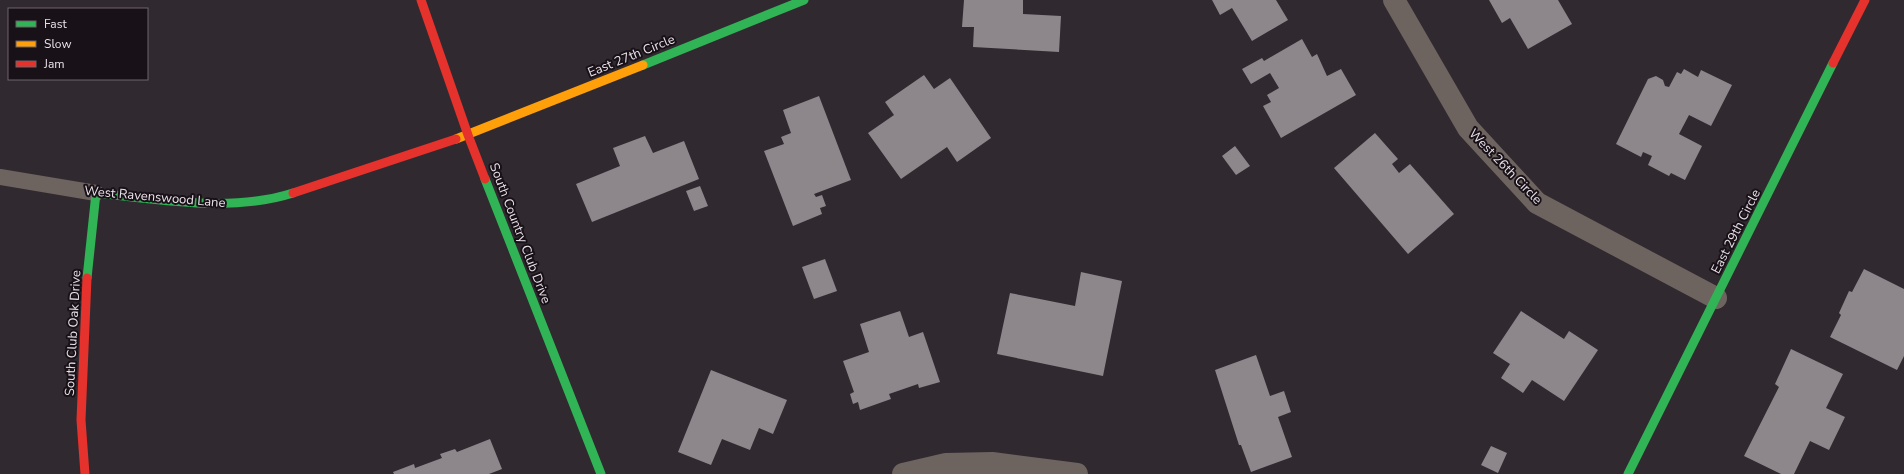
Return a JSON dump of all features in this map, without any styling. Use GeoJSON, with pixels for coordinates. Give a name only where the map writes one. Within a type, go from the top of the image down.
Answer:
{"type":"FeatureCollection","features":[{"type":"Feature","properties":{"kind":"street","name":"South Country Club Drive"},"geometry":{"type":"LineString","coordinates":[[421,0],[468,135],[601,474]]}},
{"type":"Feature","properties":{"kind":"street","name":"East 27th Circle"},"geometry":{"type":"LineString","coordinates":[[468,135],[804,0]]}},
{"type":"Feature","properties":{"kind":"street","name":"West 26th Circle"},"geometry":{"type":"LineString","coordinates":[[1394,0],[1468,128],[1537,202],[1716,298]]}},
{"type":"Feature","properties":{"kind":"street","name":"East 29th Circle"},"geometry":{"type":"LineString","coordinates":[[1628,474],[1865,0]]}},
{"type":"Feature","properties":{"kind":"street","name":"West Ravenswood Lane"},"geometry":{"type":"LineString","coordinates":[[96,193],[219,204],[272,200],[468,135]]}},
{"type":"Feature","properties":{"kind":"street","name":"South Club Oak Drive"},"geometry":{"type":"LineString","coordinates":[[85,474],[82,420],[87,280],[96,193]]}},
{"type":"Feature","properties":{"kind":"street"},"geometry":{"type":"LineString","coordinates":[[903,474],[946,464],[992,463],[1077,474]]}},
{"type":"Feature","properties":{"kind":"lane","name":"West Ravenswood Lane"},"geometry":{"type":"LineString","coordinates":[[0,177],[96,193]]}},
{"type":"Feature","properties":{"kind":"building"},"geometry":{"type":"Polygon","coordinates":[[[964,0],[1023,0],[1023,14],[1061,16],[1059,52],[973,47],[974,27],[962,27],[964,0]]]}},
{"type":"Feature","properties":{"kind":"building"},"geometry":{"type":"Polygon","coordinates":[[[1212,0],[1276,0],[1288,20],[1252,41],[1232,8],[1220,15],[1212,0]]]}},
{"type":"Feature","properties":{"kind":"building"},"geometry":{"type":"Polygon","coordinates":[[[1489,0],[1558,0],[1572,24],[1528,49],[1510,18],[1502,23],[1489,0]]]}},
{"type":"Feature","properties":{"kind":"building"},"geometry":{"type":"Polygon","coordinates":[[[1302,39],[1312,57],[1317,54],[1327,76],[1341,69],[1356,95],[1281,138],[1263,106],[1271,102],[1267,95],[1279,88],[1270,73],[1251,84],[1242,69],[1262,58],[1264,61],[1302,39]]]}},
{"type":"Feature","properties":{"kind":"building"},"geometry":{"type":"Polygon","coordinates":[[[1684,69],[1698,77],[1701,70],[1732,85],[1711,126],[1689,115],[1679,134],[1702,146],[1685,180],[1671,173],[1669,176],[1648,165],[1652,156],[1643,152],[1641,157],[1616,144],[1648,79],[1656,76],[1663,80],[1665,86],[1669,87],[1677,72],[1681,74],[1684,69]]]}},
{"type":"Feature","properties":{"kind":"building"},"geometry":{"type":"Polygon","coordinates":[[[924,75],[934,89],[950,78],[991,138],[957,162],[947,147],[901,179],[868,133],[894,115],[885,102],[924,75]]]}},
{"type":"Feature","properties":{"kind":"building"},"geometry":{"type":"Polygon","coordinates":[[[819,96],[851,180],[814,194],[816,197],[822,195],[826,206],[820,208],[822,214],[793,226],[764,151],[784,144],[781,137],[791,133],[783,110],[819,96]]]}},
{"type":"Feature","properties":{"kind":"building"},"geometry":{"type":"Polygon","coordinates":[[[1375,133],[1398,159],[1392,164],[1399,173],[1410,164],[1454,214],[1408,254],[1334,168],[1375,133]]]}},
{"type":"Feature","properties":{"kind":"building"},"geometry":{"type":"Polygon","coordinates":[[[645,136],[653,153],[684,141],[699,179],[592,222],[576,184],[620,166],[613,148],[645,136]]]}},
{"type":"Feature","properties":{"kind":"building"},"geometry":{"type":"Polygon","coordinates":[[[1235,146],[1250,166],[1236,175],[1222,156],[1235,146]]]}},
{"type":"Feature","properties":{"kind":"building"},"geometry":{"type":"Polygon","coordinates":[[[700,186],[708,206],[694,211],[686,191],[700,186]]]}},
{"type":"Feature","properties":{"kind":"building"},"geometry":{"type":"Polygon","coordinates":[[[825,259],[837,291],[814,299],[802,267],[825,259]]]}},
{"type":"Feature","properties":{"kind":"building"},"geometry":{"type":"Polygon","coordinates":[[[1864,269],[1904,289],[1904,356],[1897,370],[1830,337],[1841,315],[1839,313],[1849,291],[1852,292],[1864,269]]]}},
{"type":"Feature","properties":{"kind":"building"},"geometry":{"type":"Polygon","coordinates":[[[1081,272],[1122,281],[1103,376],[997,354],[1010,293],[1075,306],[1081,272]]]}},
{"type":"Feature","properties":{"kind":"building"},"geometry":{"type":"Polygon","coordinates":[[[900,311],[909,337],[923,332],[940,382],[919,388],[918,384],[889,394],[891,399],[860,410],[858,402],[853,404],[850,394],[854,392],[843,361],[869,352],[860,324],[900,311]]]}},
{"type":"Feature","properties":{"kind":"building"},"geometry":{"type":"Polygon","coordinates":[[[1521,311],[1564,339],[1569,331],[1598,350],[1564,401],[1532,380],[1523,393],[1501,378],[1510,364],[1493,353],[1521,311]]]}},
{"type":"Feature","properties":{"kind":"building"},"geometry":{"type":"Polygon","coordinates":[[[1791,349],[1843,374],[1826,408],[1845,417],[1829,450],[1810,441],[1794,474],[1781,474],[1744,456],[1779,387],[1775,384],[1791,349]]]}},
{"type":"Feature","properties":{"kind":"building"},"geometry":{"type":"Polygon","coordinates":[[[1256,355],[1270,396],[1284,391],[1291,412],[1278,417],[1292,457],[1251,472],[1241,445],[1239,445],[1215,370],[1256,355]]]}},
{"type":"Feature","properties":{"kind":"building"},"geometry":{"type":"Polygon","coordinates":[[[711,370],[787,400],[773,434],[759,428],[750,450],[722,439],[711,465],[678,452],[711,370]]]}},
{"type":"Feature","properties":{"kind":"building"},"geometry":{"type":"Polygon","coordinates":[[[490,439],[502,469],[489,474],[394,474],[393,472],[414,464],[415,468],[442,458],[440,454],[455,449],[457,452],[490,439]]]}},
{"type":"Feature","properties":{"kind":"building"},"geometry":{"type":"Polygon","coordinates":[[[1491,446],[1507,453],[1498,473],[1481,465],[1491,446]]]}},
{"type":"Feature","properties":{"kind":"traffic: fast"},"geometry":{"type":"LineString","coordinates":[[643,65],[804,0]]}},
{"type":"Feature","properties":{"kind":"traffic: fast"},"geometry":{"type":"LineString","coordinates":[[1628,474],[1833,63]]}},
{"type":"Feature","properties":{"kind":"traffic: fast"},"geometry":{"type":"LineString","coordinates":[[485,179],[601,474]]}},
{"type":"Feature","properties":{"kind":"traffic: fast"},"geometry":{"type":"LineString","coordinates":[[87,278],[96,193],[195,203],[245,202],[269,199],[293,193]]}},
{"type":"Feature","properties":{"kind":"traffic: slow"},"geometry":{"type":"LineString","coordinates":[[456,139],[643,65]]}},
{"type":"Feature","properties":{"kind":"traffic: jam"},"geometry":{"type":"LineString","coordinates":[[421,0],[485,179]]}},
{"type":"Feature","properties":{"kind":"traffic: jam"},"geometry":{"type":"LineString","coordinates":[[1833,63],[1865,0]]}},
{"type":"Feature","properties":{"kind":"traffic: jam"},"geometry":{"type":"LineString","coordinates":[[293,193],[456,139]]}},
{"type":"Feature","properties":{"kind":"traffic: jam"},"geometry":{"type":"LineString","coordinates":[[85,474],[81,420],[87,278]]}}]}
